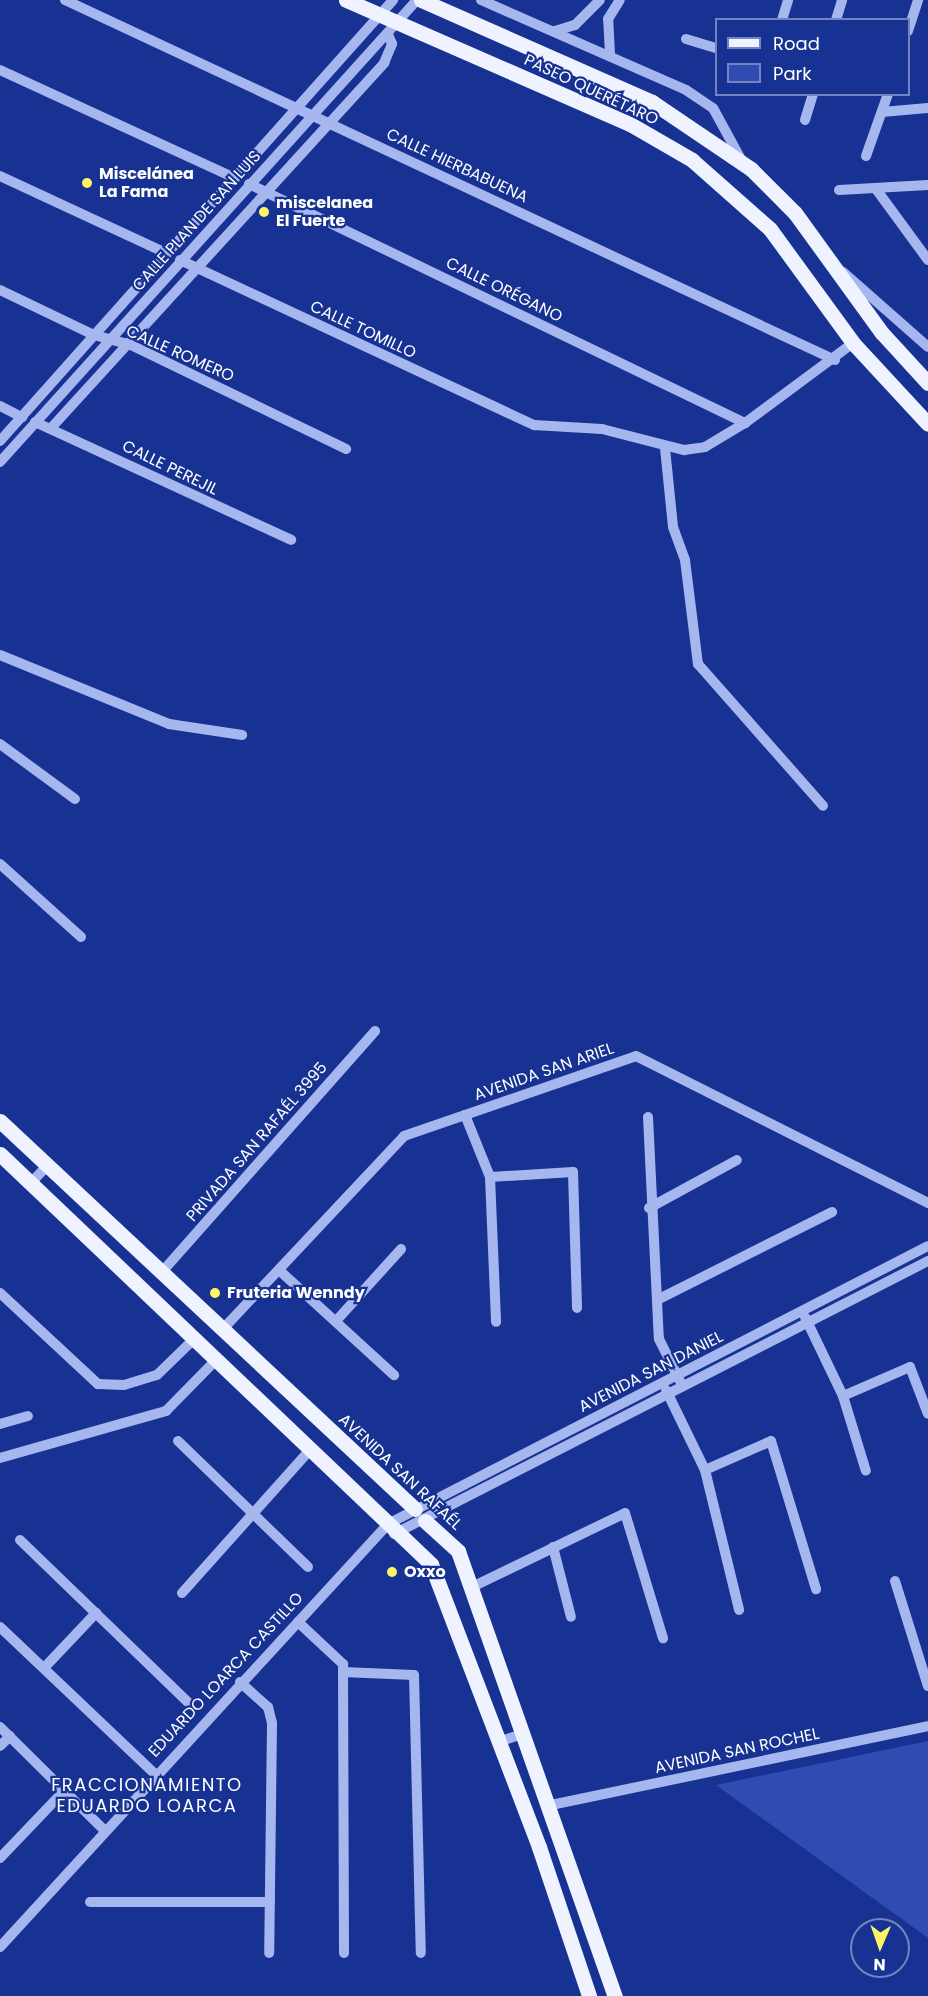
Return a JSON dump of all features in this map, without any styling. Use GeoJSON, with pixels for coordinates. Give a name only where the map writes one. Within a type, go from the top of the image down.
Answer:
{"type":"FeatureCollection","features":[{"type":"Feature","properties":{"kind":"main road","name":"PASEO QUERÉTARO"},"geometry":{"type":"LineString","coordinates":[[346,0],[379,15],[393,29],[630,124],[692,160],[770,229],[854,343],[928,424]]}},
{"type":"Feature","properties":{"kind":"main road","name":"PASEO QUERÉTARO"},"geometry":{"type":"LineString","coordinates":[[422,0],[652,102],[743,163],[795,213],[882,333],[928,383]]}},
{"type":"Feature","properties":{"kind":"main road","name":"AVENIDA SAN RAFAÉL"},"geometry":{"type":"LineString","coordinates":[[0,1121],[415,1509]]}},
{"type":"Feature","properties":{"kind":"main road"},"geometry":{"type":"LineString","coordinates":[[0,1154],[192,1341],[310,1450],[390,1531],[431,1564],[589,1996]]}},
{"type":"Feature","properties":{"kind":"main road","name":"AVENIDA SAN RAFAÉL"},"geometry":{"type":"LineString","coordinates":[[425,1521],[458,1551],[551,1805],[615,1996]]}},
{"type":"Feature","properties":{"kind":"street","name":"CALLE HIERBABUENA"},"geometry":{"type":"LineString","coordinates":[[65,0],[835,360]]}},
{"type":"Feature","properties":{"kind":"street","name":"CALLE PLAN DE SAN LUIS"},"geometry":{"type":"LineString","coordinates":[[0,441],[166,252],[393,0]]}},
{"type":"Feature","properties":{"kind":"street","name":"CALLE PLAN DE SAN LUIS"},"geometry":{"type":"LineString","coordinates":[[0,462],[417,0]]}},
{"type":"Feature","properties":{"kind":"street"},"geometry":{"type":"LineString","coordinates":[[481,0],[610,54],[713,108],[743,163]]}},
{"type":"Feature","properties":{"kind":"street"},"geometry":{"type":"LineString","coordinates":[[555,31],[575,25],[600,0]]}},
{"type":"Feature","properties":{"kind":"street"},"geometry":{"type":"LineString","coordinates":[[610,54],[608,19],[620,0]]}},
{"type":"Feature","properties":{"kind":"street"},"geometry":{"type":"LineString","coordinates":[[783,18],[788,0]]}},
{"type":"Feature","properties":{"kind":"street"},"geometry":{"type":"LineString","coordinates":[[837,18],[842,0]]}},
{"type":"Feature","properties":{"kind":"street"},"geometry":{"type":"LineString","coordinates":[[910,28],[918,0]]}},
{"type":"Feature","properties":{"kind":"street"},"geometry":{"type":"LineString","coordinates":[[52,427],[131,345],[262,191],[390,55],[393,29]]}},
{"type":"Feature","properties":{"kind":"street"},"geometry":{"type":"LineString","coordinates":[[686,39],[715,47]]}},
{"type":"Feature","properties":{"kind":"street"},"geometry":{"type":"LineString","coordinates":[[0,70],[235,178]]}},
{"type":"Feature","properties":{"kind":"street"},"geometry":{"type":"LineString","coordinates":[[805,120],[812,96]]}},
{"type":"Feature","properties":{"kind":"street"},"geometry":{"type":"LineString","coordinates":[[866,156],[887,96]]}},
{"type":"Feature","properties":{"kind":"street"},"geometry":{"type":"LineString","coordinates":[[882,112],[928,108]]}},
{"type":"Feature","properties":{"kind":"street"},"geometry":{"type":"LineString","coordinates":[[0,176],[166,252]]}},
{"type":"Feature","properties":{"kind":"street","name":"CALLE ORÉGANO"},"geometry":{"type":"LineString","coordinates":[[249,184],[745,423]]}},
{"type":"Feature","properties":{"kind":"street"},"geometry":{"type":"LineString","coordinates":[[839,190],[928,185]]}},
{"type":"Feature","properties":{"kind":"street"},"geometry":{"type":"LineString","coordinates":[[876,189],[928,260]]}},
{"type":"Feature","properties":{"kind":"street","name":"CALLE TOMILLO"},"geometry":{"type":"LineString","coordinates":[[180,260],[197,270],[534,425],[602,429],[665,448]]}},
{"type":"Feature","properties":{"kind":"street"},"geometry":{"type":"LineString","coordinates":[[830,260],[928,347]]}},
{"type":"Feature","properties":{"kind":"street","name":"CALLE ROMERO"},"geometry":{"type":"LineString","coordinates":[[0,290],[94,334],[131,345],[346,449]]}},
{"type":"Feature","properties":{"kind":"street"},"geometry":{"type":"LineString","coordinates":[[823,806],[698,664],[685,560],[673,527],[665,448],[705,447],[745,423],[835,360],[854,343]]}},
{"type":"Feature","properties":{"kind":"street"},"geometry":{"type":"LineString","coordinates":[[0,406],[22,417]]}},
{"type":"Feature","properties":{"kind":"street","name":"CALLE PEREJIL"},"geometry":{"type":"LineString","coordinates":[[36,422],[52,427],[291,540]]}},
{"type":"Feature","properties":{"kind":"street"},"geometry":{"type":"LineString","coordinates":[[0,655],[169,724],[242,735]]}},
{"type":"Feature","properties":{"kind":"street"},"geometry":{"type":"LineString","coordinates":[[0,744],[75,799]]}},
{"type":"Feature","properties":{"kind":"street"},"geometry":{"type":"LineString","coordinates":[[0,864],[81,937]]}},
{"type":"Feature","properties":{"kind":"street","name":"PRIVADA SAN RAFAÉL 3995"},"geometry":{"type":"LineString","coordinates":[[161,1273],[375,1031]]}},
{"type":"Feature","properties":{"kind":"street","name":"AVENIDA SAN ARIEL"},"geometry":{"type":"LineString","coordinates":[[222,1330],[404,1136],[643,1056],[928,1203]]}},
{"type":"Feature","properties":{"kind":"street"},"geometry":{"type":"LineString","coordinates":[[465,1114],[490,1177],[496,1322]]}},
{"type":"Feature","properties":{"kind":"street"},"geometry":{"type":"LineString","coordinates":[[648,1117],[649,1208],[659,1339],[684,1386]]}},
{"type":"Feature","properties":{"kind":"street"},"geometry":{"type":"LineString","coordinates":[[649,1208],[737,1160]]}},
{"type":"Feature","properties":{"kind":"street"},"geometry":{"type":"LineString","coordinates":[[31,1183],[47,1166]]}},
{"type":"Feature","properties":{"kind":"street"},"geometry":{"type":"LineString","coordinates":[[490,1177],[573,1172],[577,1308]]}},
{"type":"Feature","properties":{"kind":"street"},"geometry":{"type":"LineString","coordinates":[[657,1300],[832,1212]]}},
{"type":"Feature","properties":{"kind":"street","name":"AVENIDA SAN DANIEL"},"geometry":{"type":"LineString","coordinates":[[390,1531],[425,1521],[669,1395],[928,1246]]}},
{"type":"Feature","properties":{"kind":"street"},"geometry":{"type":"LineString","coordinates":[[336,1321],[401,1249]]}},
{"type":"Feature","properties":{"kind":"street","name":"AVENIDA SAN DANIEL"},"geometry":{"type":"LineString","coordinates":[[390,1531],[415,1509],[677,1375],[928,1261]]}},
{"type":"Feature","properties":{"kind":"street"},"geometry":{"type":"LineString","coordinates":[[279,1270],[394,1375]]}},
{"type":"Feature","properties":{"kind":"street"},"geometry":{"type":"LineString","coordinates":[[0,1293],[98,1384],[124,1385],[157,1375],[192,1341]]}},
{"type":"Feature","properties":{"kind":"street"},"geometry":{"type":"LineString","coordinates":[[805,1317],[843,1396],[866,1471]]}},
{"type":"Feature","properties":{"kind":"street"},"geometry":{"type":"LineString","coordinates":[[0,1458],[166,1410],[214,1362]]}},
{"type":"Feature","properties":{"kind":"street"},"geometry":{"type":"LineString","coordinates":[[843,1396],[910,1367],[928,1414]]}},
{"type":"Feature","properties":{"kind":"street"},"geometry":{"type":"LineString","coordinates":[[663,1384],[705,1470],[739,1610]]}},
{"type":"Feature","properties":{"kind":"street"},"geometry":{"type":"LineString","coordinates":[[0,1424],[28,1416]]}},
{"type":"Feature","properties":{"kind":"street"},"geometry":{"type":"LineString","coordinates":[[178,1441],[254,1510],[308,1567]]}},
{"type":"Feature","properties":{"kind":"street"},"geometry":{"type":"LineString","coordinates":[[705,1470],[771,1441],[816,1589]]}},
{"type":"Feature","properties":{"kind":"street"},"geometry":{"type":"LineString","coordinates":[[182,1593],[310,1450]]}},
{"type":"Feature","properties":{"kind":"street","name":"AVENIDA SAN RAFAÉL"},"geometry":{"type":"LineString","coordinates":[[415,1509],[425,1521]]}},
{"type":"Feature","properties":{"kind":"street"},"geometry":{"type":"LineString","coordinates":[[470,1588],[625,1513],[663,1638]]}},
{"type":"Feature","properties":{"kind":"street","name":"EDUARDO LOARCA CASTILLO"},"geometry":{"type":"LineString","coordinates":[[0,1947],[154,1773],[298,1622],[390,1531]]}},
{"type":"Feature","properties":{"kind":"street"},"geometry":{"type":"LineString","coordinates":[[20,1540],[188,1702]]}},
{"type":"Feature","properties":{"kind":"street"},"geometry":{"type":"LineString","coordinates":[[553,1547],[571,1617]]}},
{"type":"Feature","properties":{"kind":"street"},"geometry":{"type":"LineString","coordinates":[[895,1581],[928,1686]]}},
{"type":"Feature","properties":{"kind":"street"},"geometry":{"type":"LineString","coordinates":[[44,1668],[96,1614]]}},
{"type":"Feature","properties":{"kind":"street"},"geometry":{"type":"LineString","coordinates":[[298,1622],[343,1664],[344,1953]]}},
{"type":"Feature","properties":{"kind":"street"},"geometry":{"type":"LineString","coordinates":[[0,1627],[154,1773]]}},
{"type":"Feature","properties":{"kind":"street"},"geometry":{"type":"LineString","coordinates":[[915,1643],[928,1641]]}},
{"type":"Feature","properties":{"kind":"street"},"geometry":{"type":"LineString","coordinates":[[343,1672],[414,1675],[421,1953]]}},
{"type":"Feature","properties":{"kind":"street"},"geometry":{"type":"LineString","coordinates":[[240,1682],[267,1707],[272,1723],[269,1953]]}},
{"type":"Feature","properties":{"kind":"street","name":"AVENIDA SAN ROCHEL"},"geometry":{"type":"LineString","coordinates":[[551,1805],[928,1726]]}},
{"type":"Feature","properties":{"kind":"street"},"geometry":{"type":"LineString","coordinates":[[0,1727],[103,1829]]}},
{"type":"Feature","properties":{"kind":"street"},"geometry":{"type":"LineString","coordinates":[[498,1742],[525,1733]]}},
{"type":"Feature","properties":{"kind":"street"},"geometry":{"type":"LineString","coordinates":[[0,1746],[10,1736]]}},
{"type":"Feature","properties":{"kind":"street"},"geometry":{"type":"LineString","coordinates":[[0,1858],[64,1791]]}},
{"type":"Feature","properties":{"kind":"street"},"geometry":{"type":"LineString","coordinates":[[90,1902],[270,1902]]}},
{"type":"Feature","properties":{"kind":"green space"},"geometry":{"type":"Polygon","coordinates":[[[928,1741],[928,1938],[910,1925],[910,1918],[900,1918],[716,1785],[928,1741]]]}},
{"type":"Feature","properties":{"kind":"place","name":"Miscelánea La Fama"},"geometry":{"type":"Point","coordinates":[87,183]}},
{"type":"Feature","properties":{"kind":"place","name":"miscelanea El Fuerte"},"geometry":{"type":"Point","coordinates":[264,212]}},
{"type":"Feature","properties":{"kind":"place","name":"Fruteria Wenndy"},"geometry":{"type":"Point","coordinates":[215,1293]}},
{"type":"Feature","properties":{"kind":"place","name":"Oxxo"},"geometry":{"type":"Point","coordinates":[392,1572]}},
{"type":"Feature","properties":{"kind":"district","name":"FRACCIONAMIENTO EDUARDO LOARCA"},"geometry":{"type":"Point","coordinates":[147,1796]}}]}
